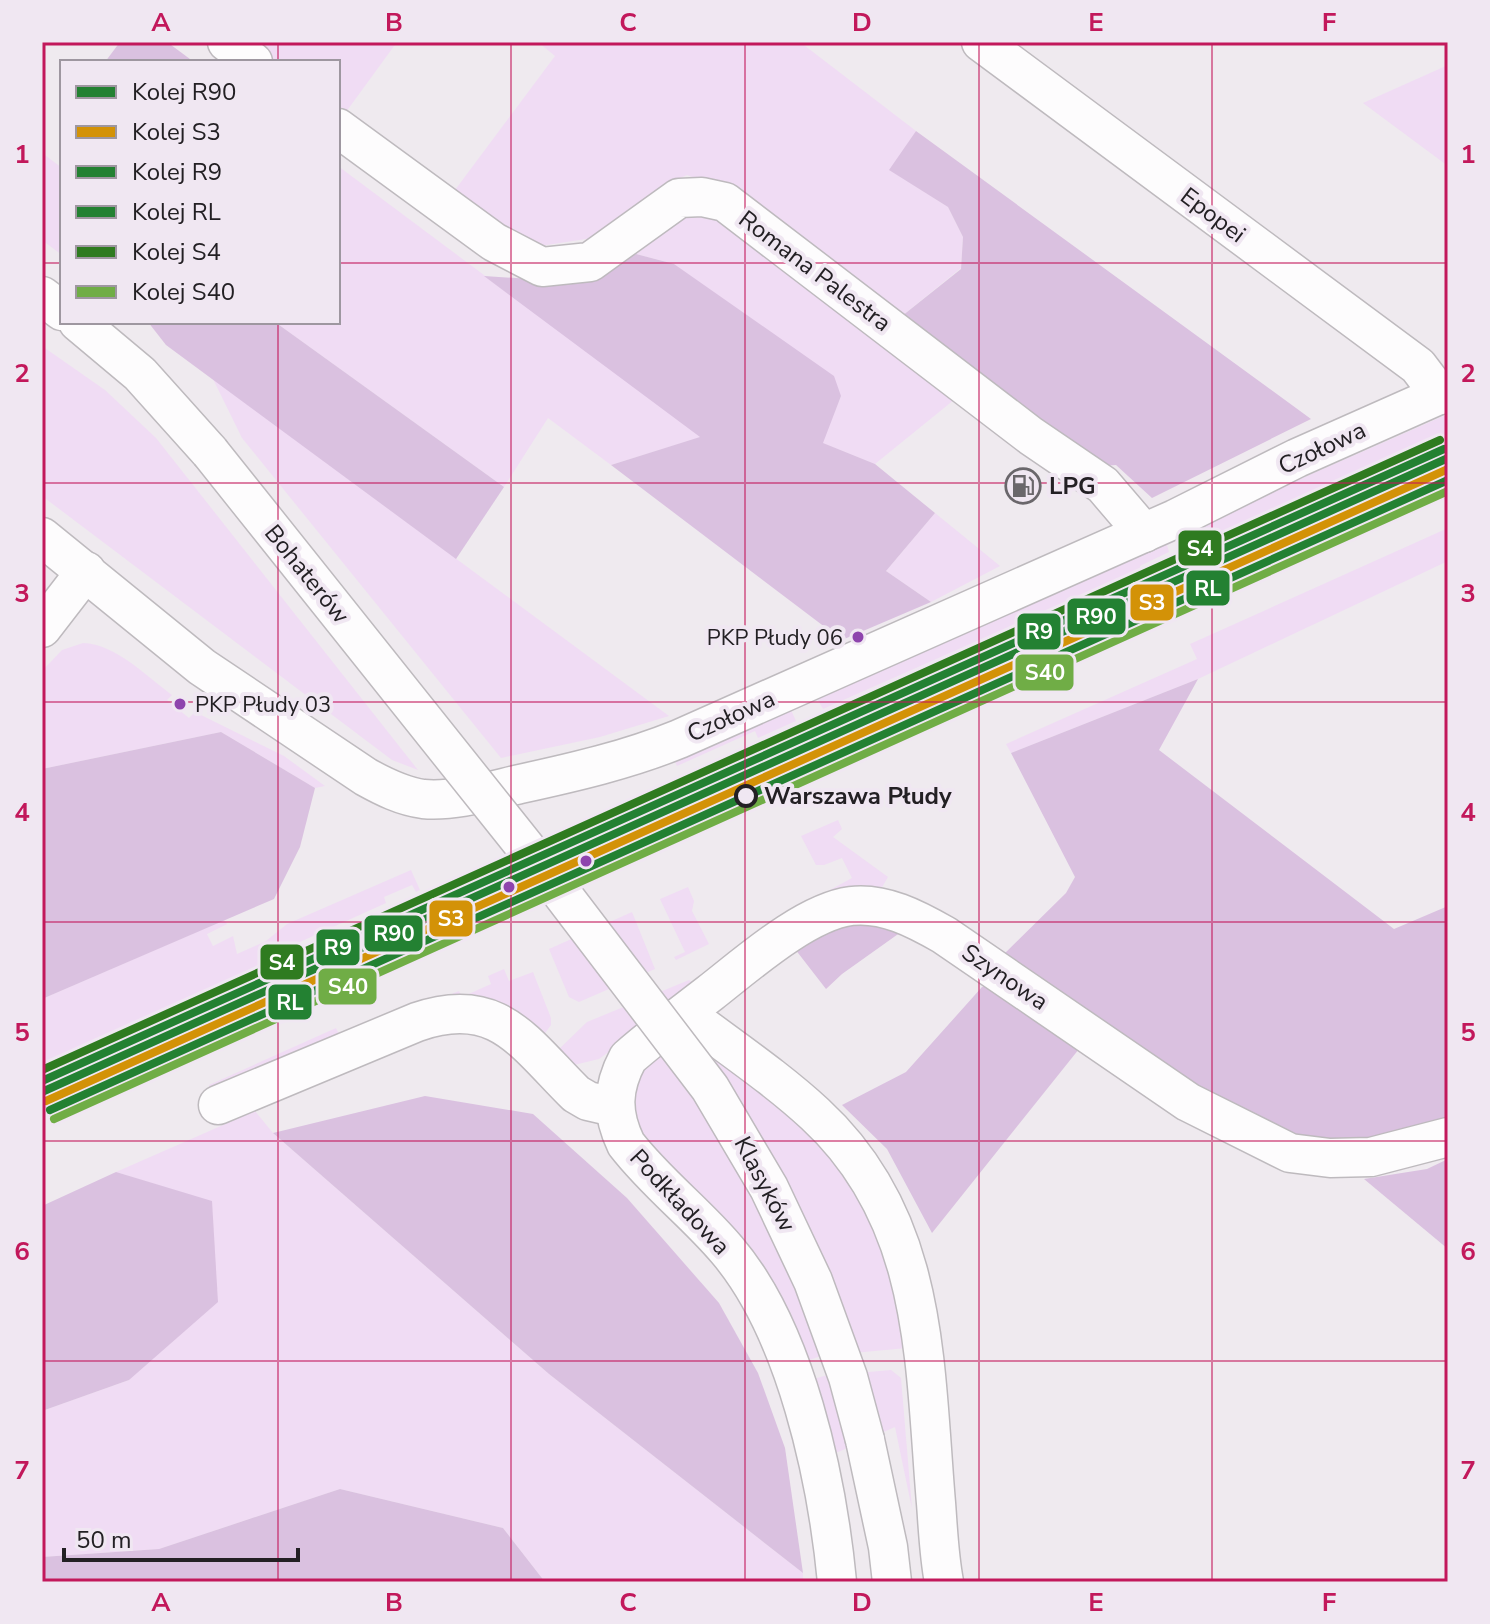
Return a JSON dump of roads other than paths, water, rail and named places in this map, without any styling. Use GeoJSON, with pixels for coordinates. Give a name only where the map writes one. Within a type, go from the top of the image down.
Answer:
{"type":"FeatureCollection","features":[{"type":"Feature","properties":{"kind":"street"},"geometry":{"type":"LineString","coordinates":[[227,42],[250,60]]}},
{"type":"Feature","properties":{"kind":"street","name":"Epopei"},"geometry":{"type":"LineString","coordinates":[[981,42],[1418,366],[1444,393]]}},
{"type":"Feature","properties":{"kind":"street","name":"Romana Palestra"},"geometry":{"type":"LineString","coordinates":[[340,129],[494,242],[542,267],[590,262],[679,198],[702,197],[725,202],[1031,436],[1103,485],[1144,533]]}},
{"type":"Feature","properties":{"kind":"street"},"geometry":{"type":"LineString","coordinates":[[42,296],[60,310]]}},
{"type":"Feature","properties":{"kind":"street","name":"Bohaterów"},"geometry":{"type":"LineString","coordinates":[[80,324],[140,374],[210,452],[521,842]]}},
{"type":"Feature","properties":{"kind":"street","name":"Czołowa"},"geometry":{"type":"LineString","coordinates":[[42,537],[202,667],[281,722],[392,791],[424,799],[495,790],[615,763],[646,752],[1144,533],[1297,458],[1444,393]]}},
{"type":"Feature","properties":{"kind":"street"},"geometry":{"type":"LineString","coordinates":[[42,628],[86,571]]}},
{"type":"Feature","properties":{"kind":"street","name":"Klasyków"},"geometry":{"type":"LineString","coordinates":[[521,842],[710,1088],[786,1221],[813,1281],[848,1377],[888,1547],[892,1582]]}},
{"type":"Feature","properties":{"kind":"street","name":"Szynowa"},"geometry":{"type":"LineString","coordinates":[[614,1107],[619,1075],[628,1058],[773,944],[814,920],[852,906],[885,909],[944,935],[1188,1102],[1290,1153],[1330,1158],[1371,1157],[1448,1137]]}},
{"type":"Feature","properties":{"kind":"street"},"geometry":{"type":"LineString","coordinates":[[218,1105],[417,1022],[457,1012],[494,1020],[511,1030],[576,1094],[588,1101],[614,1107]]}},
{"type":"Feature","properties":{"kind":"street"},"geometry":{"type":"LineString","coordinates":[[685,1013],[814,1113],[850,1152],[888,1213],[909,1271],[920,1325],[944,1582]]}},
{"type":"Feature","properties":{"kind":"street","name":"Podkładowa"},"geometry":{"type":"LineString","coordinates":[[614,1107],[618,1128],[626,1144],[726,1249],[748,1277],[772,1318],[793,1373],[816,1459],[837,1582]]}},
{"type":"Feature","properties":{"kind":"rail line","name":"S4"},"geometry":{"type":"LineString","coordinates":[[42,1070],[1440,440]]}},
{"type":"Feature","properties":{"kind":"rail line","name":"R9"},"geometry":{"type":"LineString","coordinates":[[42,1081],[1444,449]]}},
{"type":"Feature","properties":{"kind":"rail line","name":"R90"},"geometry":{"type":"LineString","coordinates":[[42,1092],[1448,458]]}},
{"type":"Feature","properties":{"kind":"rail line","name":"S3"},"geometry":{"type":"LineString","coordinates":[[46,1101],[1448,469]]}},
{"type":"Feature","properties":{"kind":"rail line","name":"RL"},"geometry":{"type":"LineString","coordinates":[[50,1110],[1448,480]]}},
{"type":"Feature","properties":{"kind":"rail line","name":"S40"},"geometry":{"type":"LineString","coordinates":[[54,1119],[1448,491]]}},
{"type":"Feature","properties":{"kind":"place","name":"LPG"},"geometry":{"type":"Point","coordinates":[1023,486]}},
{"type":"Feature","properties":{"kind":"place","name":"PKP Płudy 06"},"geometry":{"type":"Point","coordinates":[858,637]}},
{"type":"Feature","properties":{"kind":"place","name":"PKP Płudy 03"},"geometry":{"type":"Point","coordinates":[180,704]}},
{"type":"Feature","properties":{"kind":"place","name":"Warszawa Płudy"},"geometry":{"type":"Point","coordinates":[746,796]}}]}
